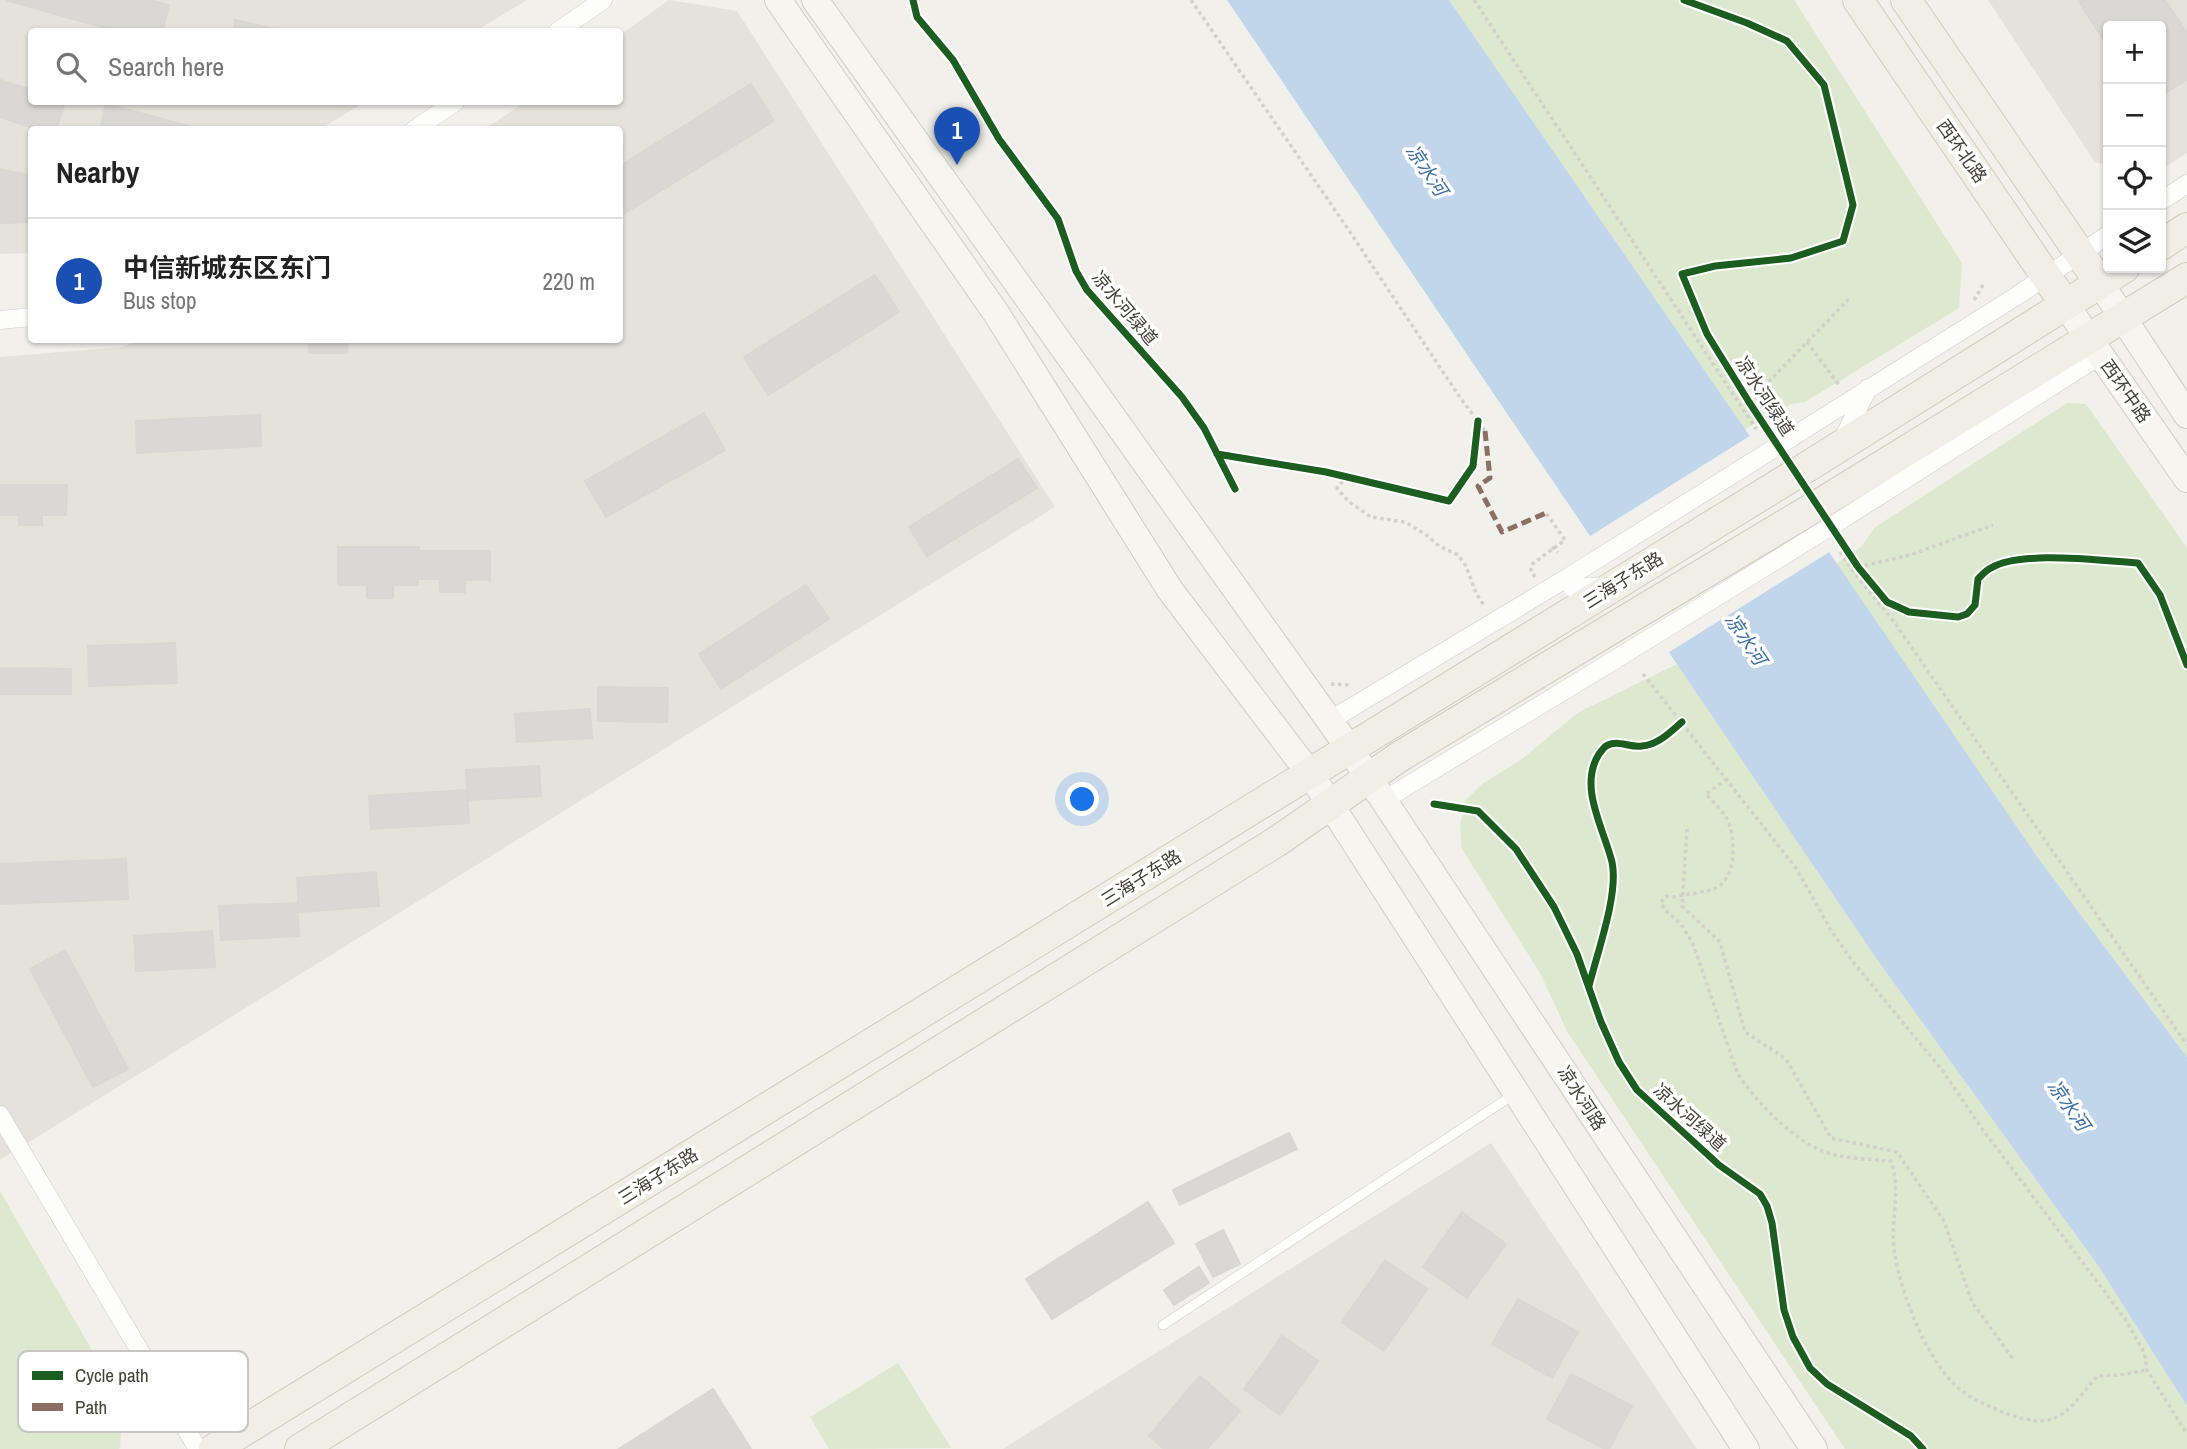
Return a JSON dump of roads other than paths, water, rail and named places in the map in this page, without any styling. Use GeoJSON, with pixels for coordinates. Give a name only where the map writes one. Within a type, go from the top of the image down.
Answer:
{"type":"FeatureCollection","features":[{"type":"Feature","properties":{"kind":"main road","name":"西环北路"},"geometry":{"type":"LineString","coordinates":[[1858,0],[2065,304]]}},
{"type":"Feature","properties":{"kind":"main road"},"geometry":{"type":"LineString","coordinates":[[1906,0],[2080,254],[2112,275]]}},
{"type":"Feature","properties":{"kind":"main road"},"geometry":{"type":"LineString","coordinates":[[2166,242],[2187,228]]}},
{"type":"Feature","properties":{"kind":"main road","name":"三海子东路"},"geometry":{"type":"LineString","coordinates":[[248,1428],[1310,774],[1574,590],[1614,586],[2112,275]]}},
{"type":"Feature","properties":{"kind":"main road","name":"三海子东路"},"geometry":{"type":"LineString","coordinates":[[300,1449],[1276,842],[1330,804],[1376,789],[1399,757],[1608,654],[1632,617],[1834,510],[1910,449],[2095,346],[2122,319],[2187,278]]}},
{"type":"Feature","properties":{"kind":"main road","name":"三海子东路"},"geometry":{"type":"LineString","coordinates":[[214,1449],[242,1432]]}},
{"type":"Feature","properties":{"kind":"street"},"geometry":{"type":"LineString","coordinates":[[563,28],[603,0]]}},
{"type":"Feature","properties":{"kind":"street"},"geometry":{"type":"LineString","coordinates":[[778,0],[996,313],[1170,590],[1310,774],[1746,1449]]}},
{"type":"Feature","properties":{"kind":"street","name":"凉水河路"},"geometry":{"type":"LineString","coordinates":[[815,0],[1349,748],[1814,1449]]}},
{"type":"Feature","properties":{"kind":"street"},"geometry":{"type":"LineString","coordinates":[[420,126],[451,105]]}},
{"type":"Feature","properties":{"kind":"street"},"geometry":{"type":"LineString","coordinates":[[2166,198],[2187,184]]}},
{"type":"Feature","properties":{"kind":"street"},"geometry":{"type":"LineString","coordinates":[[1329,721],[1544,585],[1574,590],[1789,439],[2103,238]]}},
{"type":"Feature","properties":{"kind":"street","name":"西环中路"},"geometry":{"type":"LineString","coordinates":[[2112,275],[2122,319],[2187,415]]}},
{"type":"Feature","properties":{"kind":"street"},"geometry":{"type":"LineString","coordinates":[[2122,319],[2187,297]]}},
{"type":"Feature","properties":{"kind":"street","name":"西环中路"},"geometry":{"type":"LineString","coordinates":[[2065,304],[2187,479]]}},
{"type":"Feature","properties":{"kind":"street"},"geometry":{"type":"LineString","coordinates":[[0,320],[28,317]]}},
{"type":"Feature","properties":{"kind":"street"},"geometry":{"type":"LineString","coordinates":[[1608,654],[1834,510],[1874,499],[2095,346]]}},
{"type":"Feature","properties":{"kind":"street"},"geometry":{"type":"LineString","coordinates":[[1839,447],[1868,388]]}},
{"type":"Feature","properties":{"kind":"street"},"geometry":{"type":"LineString","coordinates":[[1874,499],[1910,449]]}},
{"type":"Feature","properties":{"kind":"street"},"geometry":{"type":"LineString","coordinates":[[0,1115],[140,1351]]}},
{"type":"Feature","properties":{"kind":"street"},"geometry":{"type":"LineString","coordinates":[[188,1432],[198,1449]]}},
{"type":"Feature","properties":{"kind":"lane"},"geometry":{"type":"LineString","coordinates":[[1163,1325],[1517,1092]]}},
{"type":"Feature","properties":{"kind":"water","name":"凉水河"},"geometry":{"type":"Polygon","coordinates":[[[1227,0],[1449,0],[2036,855],[2187,1057],[2187,1406],[2099,1267],[1878,961],[1227,0]]]}},
{"type":"Feature","properties":{"kind":"place","name":"中信新城东区东门"},"geometry":{"type":"Point","coordinates":[957,165]}}]}
